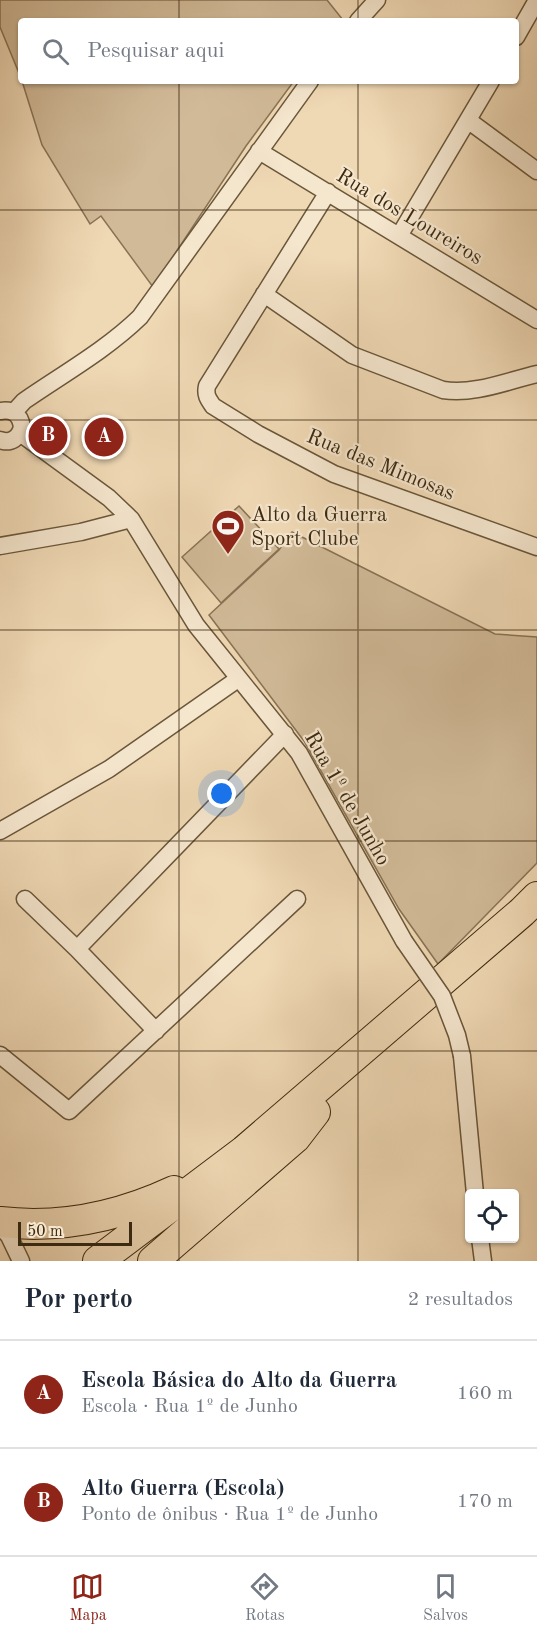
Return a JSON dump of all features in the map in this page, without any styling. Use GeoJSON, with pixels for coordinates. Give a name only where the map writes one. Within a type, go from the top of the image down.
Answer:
{"type":"FeatureCollection","features":[{"type":"Feature","properties":{"kind":"highway"},"geometry":{"type":"LineString","coordinates":[[98,1261],[244,1151],[537,897]]}},
{"type":"Feature","properties":{"kind":"highway"},"geometry":{"type":"LineString","coordinates":[[120,1261],[315,1112],[428,1020],[537,917]]}},
{"type":"Feature","properties":{"kind":"highway"},"geometry":{"type":"LineString","coordinates":[[153,1261],[295,1138],[315,1112]]}},
{"type":"Feature","properties":{"kind":"highway"},"geometry":{"type":"LineString","coordinates":[[0,1224],[59,1224],[103,1217],[142,1206],[244,1151]]}},
{"type":"Feature","properties":{"kind":"street"},"geometry":{"type":"LineString","coordinates":[[361,18],[377,0]]}},
{"type":"Feature","properties":{"kind":"street"},"geometry":{"type":"LineString","coordinates":[[519,32],[537,0]]}},
{"type":"Feature","properties":{"kind":"street"},"geometry":{"type":"LineString","coordinates":[[0,440],[10,441],[20,433],[21,421],[7,412],[124,332],[140,316],[308,84]]}},
{"type":"Feature","properties":{"kind":"street"},"geometry":{"type":"LineString","coordinates":[[399,236],[489,84]]}},
{"type":"Feature","properties":{"kind":"street"},"geometry":{"type":"LineString","coordinates":[[469,121],[537,171]]}},
{"type":"Feature","properties":{"kind":"street","name":"Rua dos Loureiros"},"geometry":{"type":"LineString","coordinates":[[259,151],[537,320]]}},
{"type":"Feature","properties":{"kind":"street","name":"Rua das Mimosas"},"geometry":{"type":"LineString","coordinates":[[328,192],[207,386],[206,393],[213,406],[258,434],[334,474],[537,547]]}},
{"type":"Feature","properties":{"kind":"street"},"geometry":{"type":"LineString","coordinates":[[264,294],[352,355],[443,390],[456,392],[475,390],[537,374]]}},
{"type":"Feature","properties":{"kind":"street","name":"Rua 1º de Junho"},"geometry":{"type":"LineString","coordinates":[[20,433],[109,498],[131,519],[196,625],[285,734],[311,774],[404,942],[442,996],[457,1035],[462,1056],[468,1098],[475,1189]]}},
{"type":"Feature","properties":{"kind":"street"},"geometry":{"type":"LineString","coordinates":[[0,546],[81,532],[131,519]]}},
{"type":"Feature","properties":{"kind":"street"},"geometry":{"type":"LineString","coordinates":[[0,831],[109,769],[238,679]]}},
{"type":"Feature","properties":{"kind":"street"},"geometry":{"type":"LineString","coordinates":[[77,949],[285,734]]}},
{"type":"Feature","properties":{"kind":"street"},"geometry":{"type":"LineString","coordinates":[[25,899],[156,1030]]}},
{"type":"Feature","properties":{"kind":"street"},"geometry":{"type":"LineString","coordinates":[[0,1055],[69,1111],[297,899]]}},
{"type":"Feature","properties":{"kind":"street"},"geometry":{"type":"LineString","coordinates":[[0,1224],[9,1236],[21,1261]]}},
{"type":"Feature","properties":{"kind":"street"},"geometry":{"type":"LineString","coordinates":[[481,1243],[483,1261]]}},
{"type":"Feature","properties":{"kind":"shaded area"},"geometry":{"type":"Polygon","coordinates":[[[0,0],[327,0],[341,18],[18,18],[18,71],[0,27],[0,0]]]}},
{"type":"Feature","properties":{"kind":"shaded area"},"geometry":{"type":"Polygon","coordinates":[[[23,84],[292,84],[246,146],[153,287],[101,216],[90,224],[42,145],[23,84]]]}},
{"type":"Feature","properties":{"kind":"shaded area"},"geometry":{"type":"Polygon","coordinates":[[[103,419],[118,427],[102,458],[87,450],[103,419]]]}},
{"type":"Feature","properties":{"kind":"shaded area","name":"Alto da Guerra Sport Clube"},"geometry":{"type":"Polygon","coordinates":[[[239,506],[279,549],[221,603],[182,557],[239,506]]]}},
{"type":"Feature","properties":{"kind":"shaded area"},"geometry":{"type":"Polygon","coordinates":[[[292,532],[495,634],[537,637],[537,863],[438,964],[399,909],[304,741],[209,615],[279,550],[292,532]]]}},
{"type":"Feature","properties":{"kind":"place","name":"Alto Guerra (Escola)"},"geometry":{"type":"Point","coordinates":[48,436]}},
{"type":"Feature","properties":{"kind":"place","name":"Escola Básica do Alto da Guerra"},"geometry":{"type":"Point","coordinates":[104,437]}},
{"type":"Feature","properties":{"kind":"place","name":"Alto da Guerra Sport Clube"},"geometry":{"type":"Point","coordinates":[228,555]}}]}
